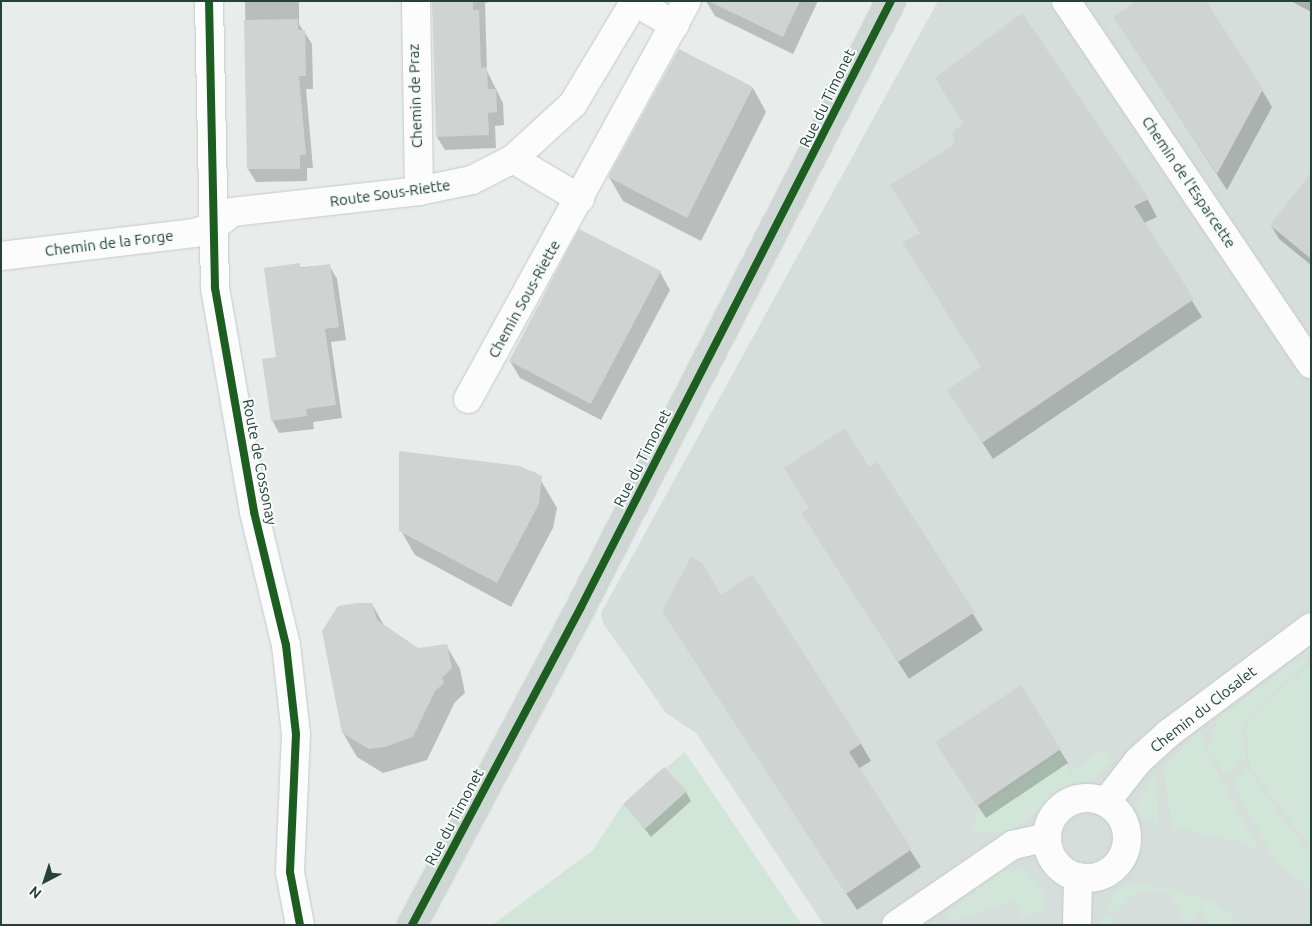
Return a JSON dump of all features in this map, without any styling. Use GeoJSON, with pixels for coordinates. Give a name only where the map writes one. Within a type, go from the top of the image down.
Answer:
{"type":"FeatureCollection","features":[{"type":"Feature","properties":{"kind":"main road","name":"Rue du Timonet"},"geometry":{"type":"LineString","coordinates":[[412,925],[829,127],[890,1]]}},
{"type":"Feature","properties":{"kind":"main road","name":"Rue du Timonet"},"geometry":{"type":"LineString","coordinates":[[829,127],[911,1]]}},
{"type":"Feature","properties":{"kind":"street","name":"Route de Cossonay"},"geometry":{"type":"LineString","coordinates":[[209,1],[215,288],[254,512],[286,645],[296,734],[290,872],[300,925]]}},
{"type":"Feature","properties":{"kind":"street","name":"Chemin de Praz"},"geometry":{"type":"LineString","coordinates":[[416,1],[419,191]]}},
{"type":"Feature","properties":{"kind":"street","name":"Chemin de l'Esparcette"},"geometry":{"type":"LineString","coordinates":[[1066,1],[1311,364]]}},
{"type":"Feature","properties":{"kind":"street","name":"Route Sous-Riette"},"geometry":{"type":"LineString","coordinates":[[215,226],[232,212],[419,191],[472,180],[513,158],[573,104],[635,2]]}},
{"type":"Feature","properties":{"kind":"street","name":"Chemin Sous-Riette"},"geometry":{"type":"LineString","coordinates":[[468,399],[681,13],[635,2]]}},
{"type":"Feature","properties":{"kind":"street"},"geometry":{"type":"LineString","coordinates":[[513,158],[580,199]]}},
{"type":"Feature","properties":{"kind":"street","name":"Chemin de la Forge"},"geometry":{"type":"LineString","coordinates":[[1,256],[194,234],[215,226]]}},
{"type":"Feature","properties":{"kind":"street","name":"Chemin du Closalet"},"geometry":{"type":"LineString","coordinates":[[1106,802],[1138,761],[1169,733],[1311,627]]}},
{"type":"Feature","properties":{"kind":"street"},"geometry":{"type":"LineString","coordinates":[[1079,798],[1106,802],[1126,826],[1126,850],[1108,872],[1078,877],[1056,862],[1047,837],[1056,812],[1066,803],[1079,798]]}},
{"type":"Feature","properties":{"kind":"street"},"geometry":{"type":"LineString","coordinates":[[896,925],[1013,845],[1047,837]]}},
{"type":"Feature","properties":{"kind":"street"},"geometry":{"type":"LineString","coordinates":[[1077,925],[1078,877]]}},
{"type":"Feature","properties":{"kind":"shaded area"},"geometry":{"type":"Polygon","coordinates":[[[938,1],[1311,1],[1311,925],[824,925],[696,733],[666,713],[603,623],[601,613],[938,1]]]}},
{"type":"Feature","properties":{"kind":"green space"},"geometry":{"type":"Polygon","coordinates":[[[1311,651],[1311,846],[1250,768],[1246,728],[1263,704],[1310,666],[1311,651]]]}},
{"type":"Feature","properties":{"kind":"green space"},"geometry":{"type":"Polygon","coordinates":[[[1303,657],[1305,665],[1263,701],[1243,728],[1246,758],[1226,776],[1208,750],[1219,718],[1303,657]]]}},
{"type":"Feature","properties":{"kind":"green space"},"geometry":{"type":"Polygon","coordinates":[[[1200,731],[1206,749],[1259,852],[1235,840],[1172,827],[1164,768],[1200,731]]]}},
{"type":"Feature","properties":{"kind":"green space"},"geometry":{"type":"Polygon","coordinates":[[[1105,749],[1114,760],[1093,779],[1058,796],[1009,832],[989,834],[973,828],[978,809],[1060,753],[1070,773],[1105,749]]]}},
{"type":"Feature","properties":{"kind":"green space"},"geometry":{"type":"Polygon","coordinates":[[[685,752],[802,925],[492,925],[593,850],[623,804],[685,752]]]}},
{"type":"Feature","properties":{"kind":"green space"},"geometry":{"type":"Polygon","coordinates":[[[1246,767],[1303,847],[1311,850],[1311,889],[1276,863],[1233,782],[1246,767]]]}},
{"type":"Feature","properties":{"kind":"green space"},"geometry":{"type":"Polygon","coordinates":[[[1153,775],[1156,776],[1159,825],[1144,820],[1136,806],[1153,775]]]}},
{"type":"Feature","properties":{"kind":"green space"},"geometry":{"type":"Polygon","coordinates":[[[1022,868],[1043,889],[1046,910],[1022,917],[1015,899],[952,921],[948,911],[1001,872],[1022,868]]]}},
{"type":"Feature","properties":{"kind":"green space"},"geometry":{"type":"Polygon","coordinates":[[[1134,885],[1167,888],[1217,904],[1244,925],[1208,925],[1201,906],[1187,924],[1172,897],[1153,889],[1129,898],[1115,912],[1106,909],[1117,891],[1134,885]]]}},
{"type":"Feature","properties":{"kind":"green space"},"geometry":{"type":"Polygon","coordinates":[[[1105,914],[1112,917],[1114,925],[1097,925],[1105,914]]]}},
{"type":"Feature","properties":{"kind":"building"},"geometry":{"type":"Polygon","coordinates":[[[432,1],[473,1],[473,10],[479,10],[481,68],[487,67],[488,89],[496,89],[497,112],[488,113],[489,135],[436,137],[432,1]]]}},
{"type":"Feature","properties":{"kind":"building"},"geometry":{"type":"Polygon","coordinates":[[[708,1],[800,1],[783,37],[708,1]]]}},
{"type":"Feature","properties":{"kind":"building"},"geometry":{"type":"Polygon","coordinates":[[[1137,1],[1206,1],[1263,89],[1217,174],[1113,17],[1137,1]]]}},
{"type":"Feature","properties":{"kind":"building"},"geometry":{"type":"Polygon","coordinates":[[[1022,13],[1149,199],[1134,206],[1194,299],[982,443],[947,390],[981,367],[902,242],[920,233],[890,185],[955,144],[952,133],[963,123],[935,78],[1022,13]]]}},
{"type":"Feature","properties":{"kind":"building"},"geometry":{"type":"Polygon","coordinates":[[[298,19],[298,30],[305,30],[306,76],[299,76],[306,155],[300,155],[300,169],[247,169],[244,20],[298,19]]]}},
{"type":"Feature","properties":{"kind":"building"},"geometry":{"type":"Polygon","coordinates":[[[679,49],[753,87],[687,218],[608,177],[679,49]]]}},
{"type":"Feature","properties":{"kind":"building"},"geometry":{"type":"Polygon","coordinates":[[[1311,173],[1311,259],[1270,225],[1311,173]]]}},
{"type":"Feature","properties":{"kind":"building"},"geometry":{"type":"Polygon","coordinates":[[[579,229],[661,271],[591,404],[509,361],[579,229]]]}},
{"type":"Feature","properties":{"kind":"building"},"geometry":{"type":"Polygon","coordinates":[[[300,263],[300,268],[330,264],[339,327],[325,329],[336,405],[306,409],[307,416],[271,421],[262,359],[276,357],[264,268],[300,263]]]}},
{"type":"Feature","properties":{"kind":"building"},"geometry":{"type":"Polygon","coordinates":[[[845,428],[869,467],[877,462],[975,612],[898,662],[801,513],[809,508],[784,468],[845,428]]]}},
{"type":"Feature","properties":{"kind":"building"},"geometry":{"type":"Polygon","coordinates":[[[399,451],[520,466],[542,476],[539,504],[497,583],[399,531],[399,451]]]}},
{"type":"Feature","properties":{"kind":"building"},"geometry":{"type":"Polygon","coordinates":[[[691,557],[702,563],[721,595],[752,574],[862,743],[849,752],[912,849],[846,894],[662,611],[691,557]]]}},
{"type":"Feature","properties":{"kind":"building"},"geometry":{"type":"Polygon","coordinates":[[[372,603],[377,620],[418,648],[447,644],[452,668],[442,678],[444,683],[435,691],[413,737],[385,747],[369,749],[342,733],[322,631],[338,606],[372,603]]]}},
{"type":"Feature","properties":{"kind":"building"},"geometry":{"type":"Polygon","coordinates":[[[1021,685],[1061,749],[977,806],[935,742],[1021,685]]]}},
{"type":"Feature","properties":{"kind":"building"},"geometry":{"type":"Polygon","coordinates":[[[664,767],[687,791],[645,829],[623,804],[664,767]]]}},
{"type":"Feature","properties":{"kind":"cycle path"},"geometry":{"type":"LineString","coordinates":[[209,1],[215,288],[254,512],[286,645],[296,734],[290,872],[300,925]]}},
{"type":"Feature","properties":{"kind":"cycle path"},"geometry":{"type":"LineString","coordinates":[[412,925],[581,607],[891,1]]}}]}
